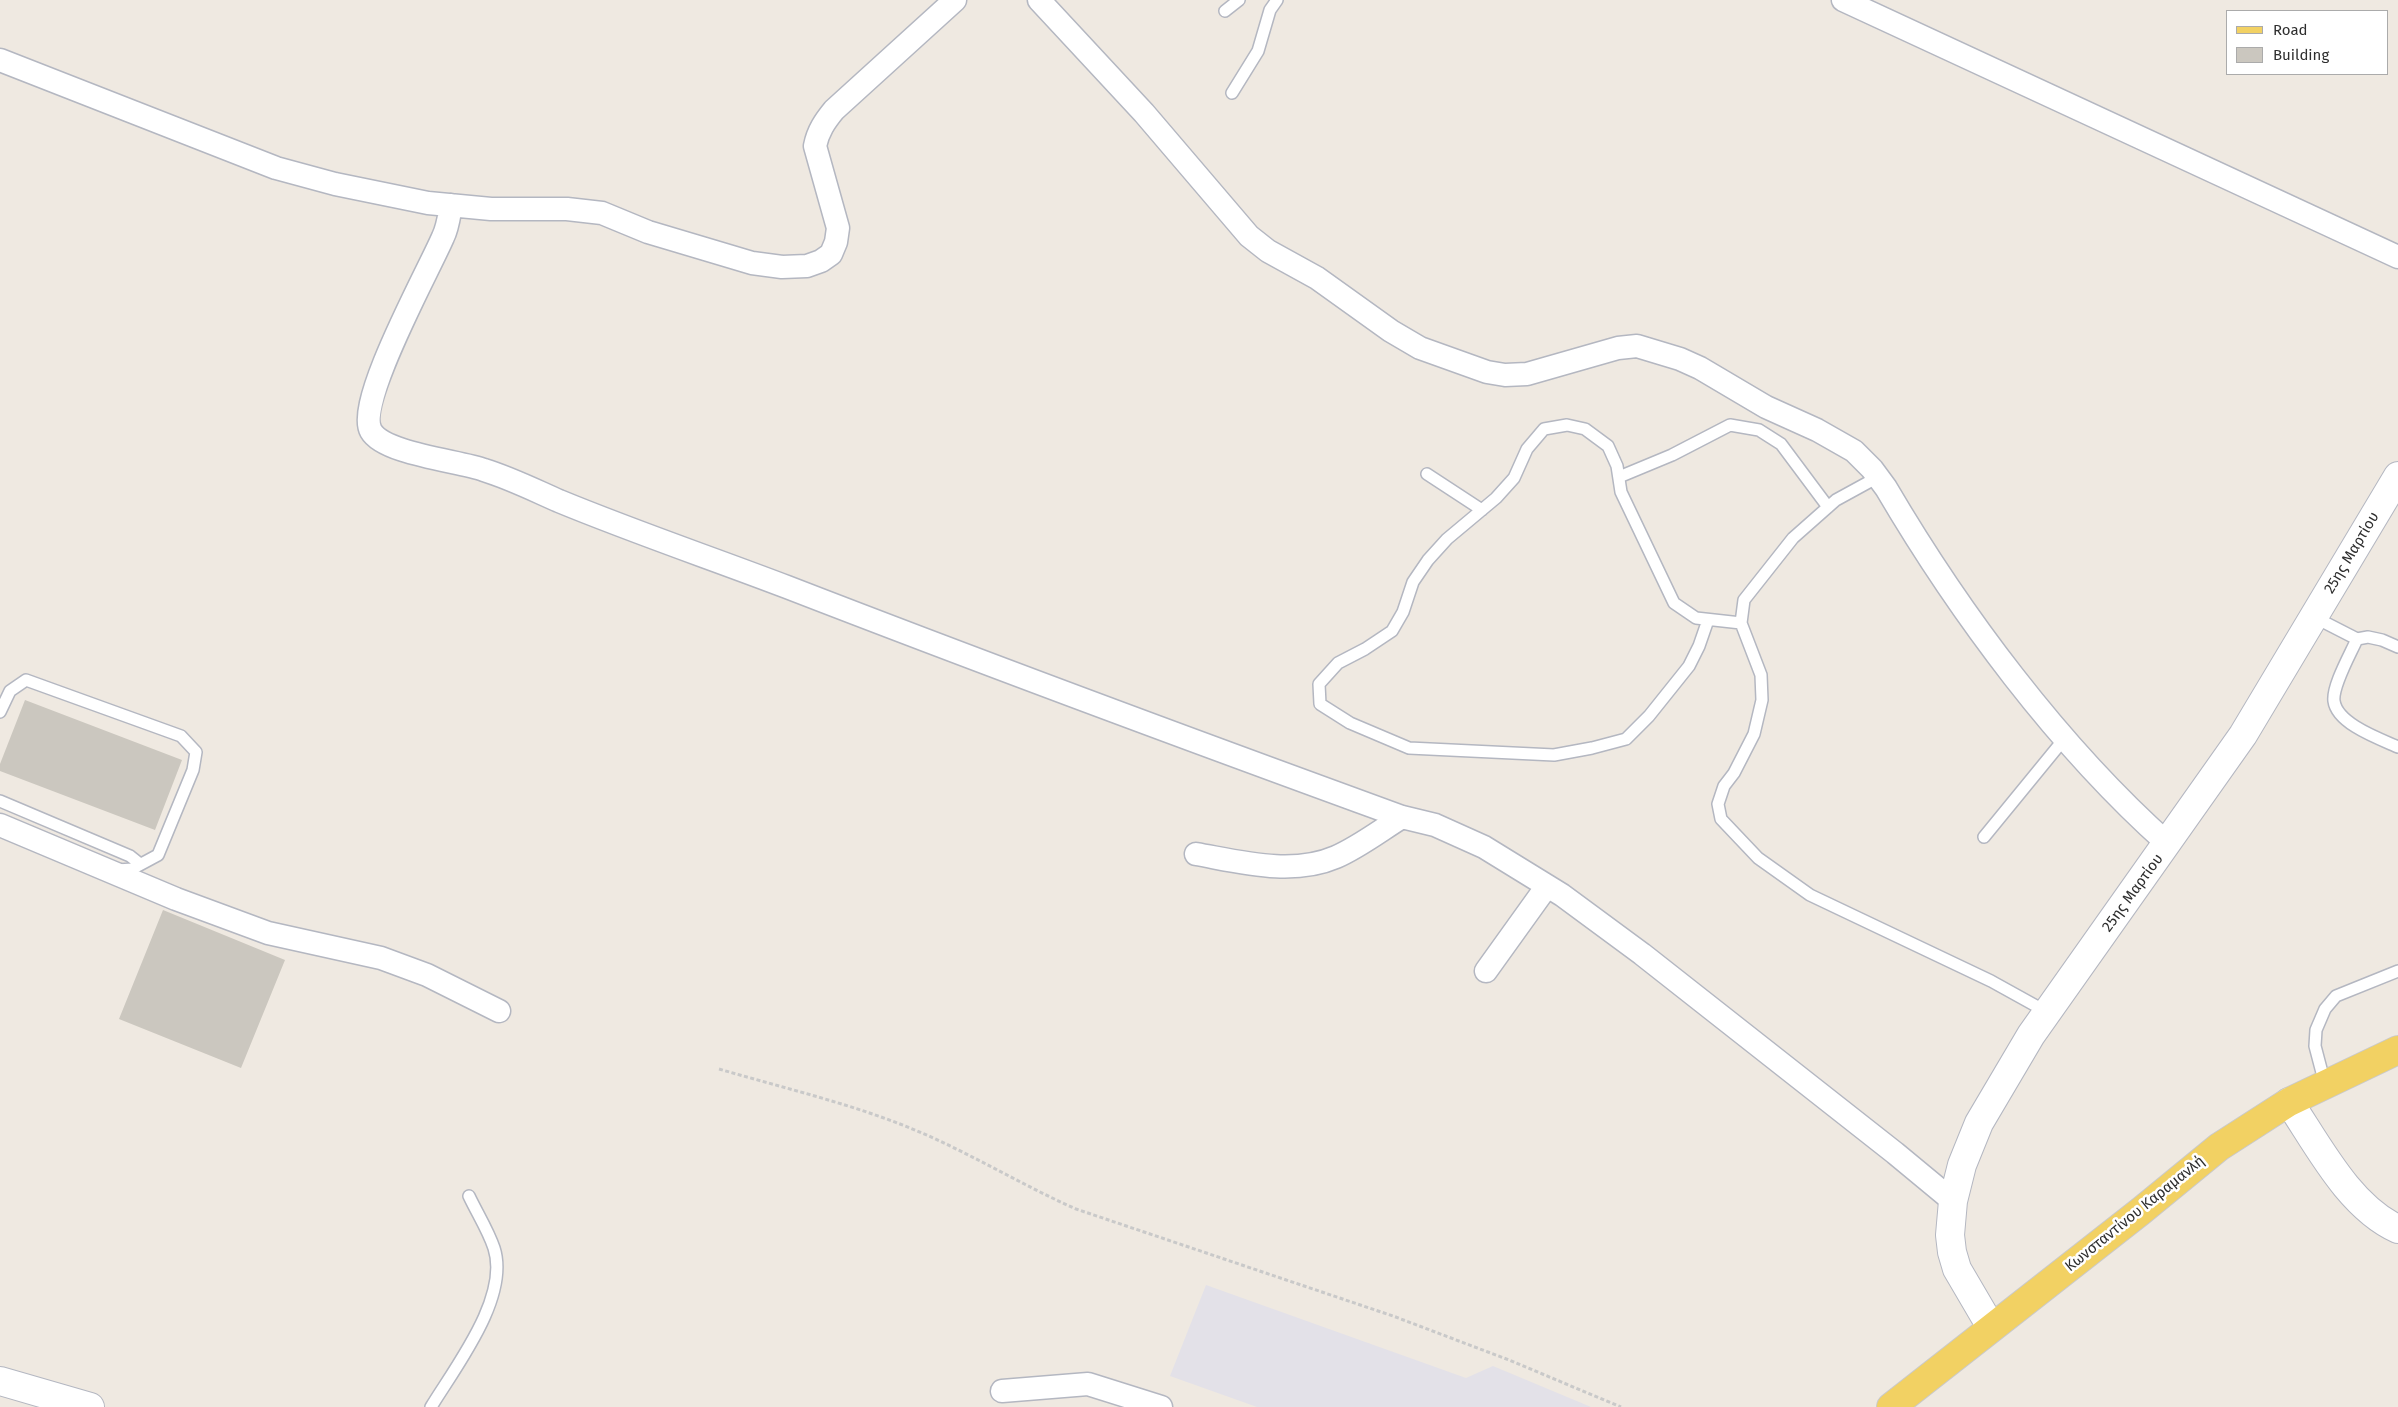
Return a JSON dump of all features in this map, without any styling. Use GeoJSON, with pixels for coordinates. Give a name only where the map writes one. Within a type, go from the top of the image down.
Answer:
{"type":"FeatureCollection","features":[{"type":"Feature","properties":{"kind":"main road","name":"25ης Μαρτίου"},"geometry":{"type":"LineString","coordinates":[[1991,1327],[1957,1269],[1950,1235],[1953,1201],[1962,1165],[1979,1124],[2031,1035],[2243,736],[2398,476]]}},
{"type":"Feature","properties":{"kind":"main road","name":"Κωνσταντίνου Καραμανλή"},"geometry":{"type":"LineString","coordinates":[[1891,1407],[2127,1222],[2219,1147],[2288,1102],[2398,1050]]}},
{"type":"Feature","properties":{"kind":"main road"},"geometry":{"type":"LineString","coordinates":[[2288,1102],[2348,1188],[2363,1206],[2384,1223],[2398,1229]]}},
{"type":"Feature","properties":{"kind":"main road"},"geometry":{"type":"LineString","coordinates":[[0,1381],[90,1407]]}},
{"type":"Feature","properties":{"kind":"street"},"geometry":{"type":"LineString","coordinates":[[0,60],[276,168],[335,184],[428,203],[499,209],[590,211],[616,218],[648,232],[752,263],[782,267],[807,266],[821,261],[831,254],[836,242],[838,228],[815,146],[817,134],[834,110],[956,0]]}},
{"type":"Feature","properties":{"kind":"street"},"geometry":{"type":"LineString","coordinates":[[1039,0],[1144,113],[1249,236],[1268,251],[1317,278],[1391,331],[1420,348],[1459,364],[1505,375],[1541,371],[1618,348],[1637,346],[1700,368],[1766,407],[1835,439],[1854,451],[1878,477],[1978,628],[2040,710],[2133,811],[2168,844]]}},
{"type":"Feature","properties":{"kind":"street"},"geometry":{"type":"LineString","coordinates":[[1843,0],[2398,257]]}},
{"type":"Feature","properties":{"kind":"street"},"geometry":{"type":"LineString","coordinates":[[451,205],[444,236],[390,348],[380,375],[369,417],[368,428],[374,436],[384,442],[427,458],[488,471],[570,505],[1002,670],[1402,817],[1435,825],[1484,847],[1547,886],[1650,960],[1953,1201]]}},
{"type":"Feature","properties":{"kind":"street"},"geometry":{"type":"LineString","coordinates":[[1196,854],[1257,865],[1302,866],[1336,857],[1402,817]]}},
{"type":"Feature","properties":{"kind":"street"},"geometry":{"type":"LineString","coordinates":[[0,825],[107,871],[268,933],[381,958],[428,975],[499,1011]]}},
{"type":"Feature","properties":{"kind":"street"},"geometry":{"type":"LineString","coordinates":[[1486,971],[1547,886]]}},
{"type":"Feature","properties":{"kind":"street"},"geometry":{"type":"LineString","coordinates":[[1002,1391],[1088,1384],[1161,1407]]}},
{"type":"Feature","properties":{"kind":"lane"},"geometry":{"type":"LineString","coordinates":[[1225,11],[1239,0]]}},
{"type":"Feature","properties":{"kind":"lane"},"geometry":{"type":"LineString","coordinates":[[1232,93],[1258,51],[1270,10],[1277,0]]}},
{"type":"Feature","properties":{"kind":"lane"},"geometry":{"type":"LineString","coordinates":[[1708,620],[1699,646],[1689,666],[1649,716],[1626,739],[1592,748],[1554,755],[1408,748],[1350,723],[1320,704],[1319,684],[1338,663],[1366,649],[1392,631],[1403,612],[1413,582],[1428,560],[1447,539],[1482,510],[1514,478],[1527,449],[1544,429],[1567,425],[1585,429],[1608,446],[1617,466],[1621,492],[1674,602],[1696,618],[1741,623]]}},
{"type":"Feature","properties":{"kind":"lane"},"geometry":{"type":"LineString","coordinates":[[1619,477],[1672,455],[1730,425],[1759,430],[1781,444],[1828,507]]}},
{"type":"Feature","properties":{"kind":"lane"},"geometry":{"type":"LineString","coordinates":[[1427,474],[1482,510]]}},
{"type":"Feature","properties":{"kind":"lane"},"geometry":{"type":"LineString","coordinates":[[1878,477],[1836,500],[1793,538],[1744,600],[1741,623],[1761,675],[1762,700],[1754,734],[1734,773],[1724,786],[1718,804],[1721,819],[1758,858],[1810,895],[1991,982],[2047,1012]]}},
{"type":"Feature","properties":{"kind":"lane"},"geometry":{"type":"LineString","coordinates":[[2314,617],[2358,639],[2382,640],[2398,647]]}},
{"type":"Feature","properties":{"kind":"lane"},"geometry":{"type":"LineString","coordinates":[[2358,639],[2335,690],[2334,700],[2336,708],[2350,723],[2398,747]]}},
{"type":"Feature","properties":{"kind":"lane"},"geometry":{"type":"LineString","coordinates":[[0,712],[10,692],[26,680],[181,736],[196,752],[193,770],[158,855],[132,869],[107,871]]}},
{"type":"Feature","properties":{"kind":"lane"},"geometry":{"type":"LineString","coordinates":[[1984,837],[2065,738]]}},
{"type":"Feature","properties":{"kind":"lane"},"geometry":{"type":"LineString","coordinates":[[0,800],[130,856],[140,864]]}},
{"type":"Feature","properties":{"kind":"lane"},"geometry":{"type":"LineString","coordinates":[[2325,1084],[2315,1046],[2316,1030],[2325,1009],[2336,996],[2398,971]]}},
{"type":"Feature","properties":{"kind":"lane"},"geometry":{"type":"LineString","coordinates":[[431,1407],[485,1317],[497,1277],[494,1249],[469,1196]]}},
{"type":"Feature","properties":{"kind":"path"},"geometry":{"type":"LineString","coordinates":[[719,1069],[861,1111],[913,1130],[991,1166],[1042,1194],[1076,1209],[1393,1316],[1510,1360],[1621,1407]]}},
{"type":"Feature","properties":{"kind":"shaded area"},"geometry":{"type":"Polygon","coordinates":[[[1206,1285],[1466,1378],[1493,1366],[1591,1407],[1257,1407],[1170,1376],[1206,1285]]]}},
{"type":"Feature","properties":{"kind":"building"},"geometry":{"type":"Polygon","coordinates":[[[25,700],[182,760],[155,830],[0,771],[0,764],[25,700]]]}},
{"type":"Feature","properties":{"kind":"building"},"geometry":{"type":"Polygon","coordinates":[[[163,910],[285,960],[241,1068],[119,1019],[163,910]]]}}]}
